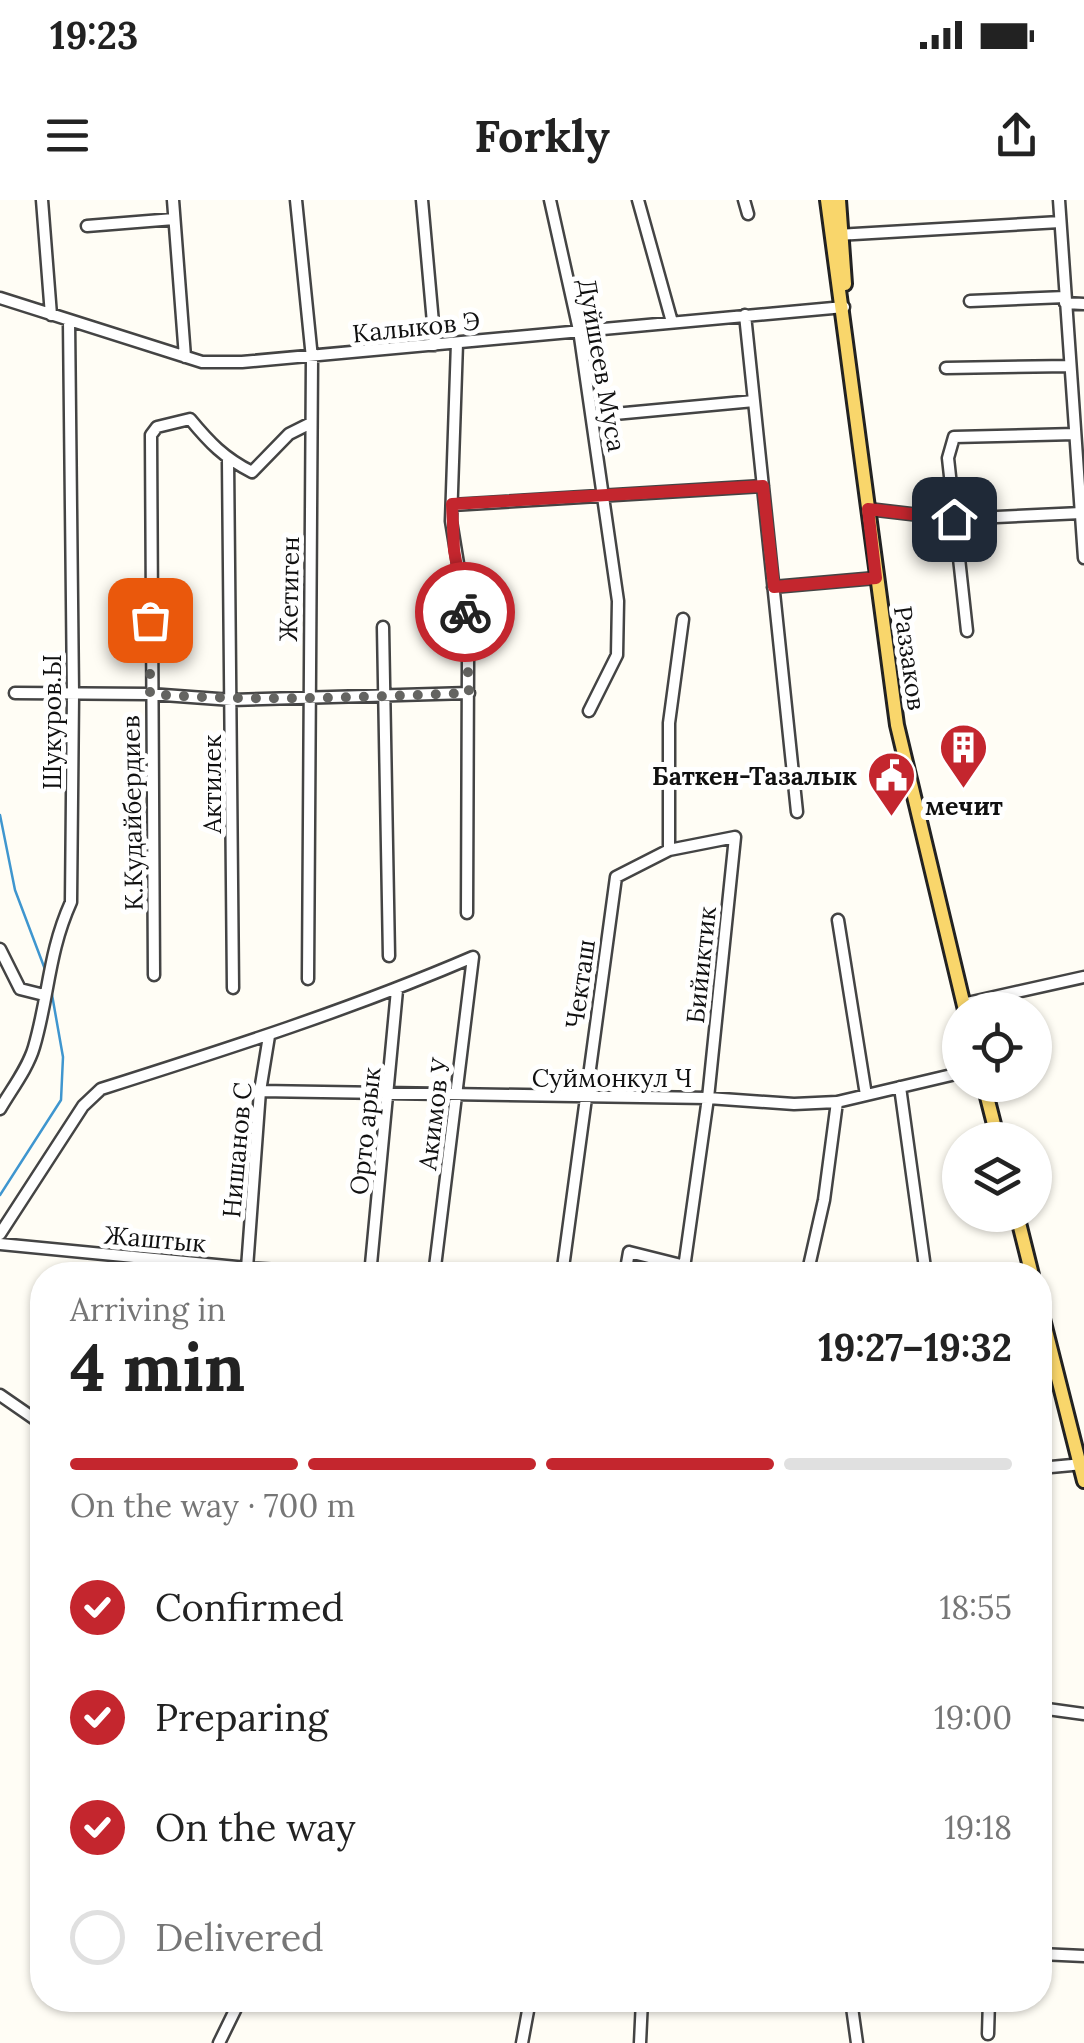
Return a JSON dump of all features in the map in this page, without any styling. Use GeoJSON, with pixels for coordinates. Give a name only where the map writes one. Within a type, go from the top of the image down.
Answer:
{"type":"FeatureCollection","features":[{"type":"Feature","properties":{"kind":"main road"},"geometry":{"type":"LineString","coordinates":[[828,200],[837,235]]}},
{"type":"Feature","properties":{"kind":"main road"},"geometry":{"type":"LineString","coordinates":[[837,235],[839,200]]}},
{"type":"Feature","properties":{"kind":"main road","name":"Раззаков"},"geometry":{"type":"LineString","coordinates":[[837,235],[876,578],[908,783],[960,992]]}},
{"type":"Feature","properties":{"kind":"main road"},"geometry":{"type":"LineString","coordinates":[[1021,1232],[1029,1262]]}},
{"type":"Feature","properties":{"kind":"main road"},"geometry":{"type":"LineString","coordinates":[[1052,1351],[1084,1481]]}},
{"type":"Feature","properties":{"kind":"street"},"geometry":{"type":"LineString","coordinates":[[42,200],[51,315]]}},
{"type":"Feature","properties":{"kind":"street"},"geometry":{"type":"LineString","coordinates":[[172,200],[184,356]]}},
{"type":"Feature","properties":{"kind":"street","name":"Жетиген"},"geometry":{"type":"LineString","coordinates":[[296,200],[312,358],[308,979]]}},
{"type":"Feature","properties":{"kind":"street"},"geometry":{"type":"LineString","coordinates":[[422,200],[435,345]]}},
{"type":"Feature","properties":{"kind":"street","name":"Дуйшеев Муса"},"geometry":{"type":"LineString","coordinates":[[550,200],[579,330],[618,601],[618,655],[589,711]]}},
{"type":"Feature","properties":{"kind":"street"},"geometry":{"type":"LineString","coordinates":[[638,200],[672,322]]}},
{"type":"Feature","properties":{"kind":"street"},"geometry":{"type":"LineString","coordinates":[[744,200],[748,214]]}},
{"type":"Feature","properties":{"kind":"street"},"geometry":{"type":"LineString","coordinates":[[1059,200],[1084,558]]}},
{"type":"Feature","properties":{"kind":"street"},"geometry":{"type":"LineString","coordinates":[[87,226],[174,219]]}},
{"type":"Feature","properties":{"kind":"street"},"geometry":{"type":"LineString","coordinates":[[837,235],[1060,222]]}},
{"type":"Feature","properties":{"kind":"street","name":"Калыков Э"},"geometry":{"type":"LineString","coordinates":[[0,298],[202,362],[312,358],[844,306]]}},
{"type":"Feature","properties":{"kind":"street"},"geometry":{"type":"LineString","coordinates":[[970,300],[1065,300],[1084,304]]}},
{"type":"Feature","properties":{"kind":"street"},"geometry":{"type":"LineString","coordinates":[[745,316],[797,812]]}},
{"type":"Feature","properties":{"kind":"street","name":"Шукуров.Ы"},"geometry":{"type":"LineString","coordinates":[[0,1109],[34,1051],[58,930],[71,902],[69,320]]}},
{"type":"Feature","properties":{"kind":"street"},"geometry":{"type":"LineString","coordinates":[[457,343],[452,504],[454,550],[465,606],[469,693],[467,913]]}},
{"type":"Feature","properties":{"kind":"street"},"geometry":{"type":"LineString","coordinates":[[946,368],[1070,366]]}},
{"type":"Feature","properties":{"kind":"street"},"geometry":{"type":"LineString","coordinates":[[593,416],[754,401]]}},
{"type":"Feature","properties":{"kind":"street","name":"К.Кудайбердиев"},"geometry":{"type":"LineString","coordinates":[[154,976],[150,435],[157,428],[190,419],[228,460]]}},
{"type":"Feature","properties":{"kind":"street"},"geometry":{"type":"LineString","coordinates":[[228,460],[252,472],[290,434],[311,423]]}},
{"type":"Feature","properties":{"kind":"street"},"geometry":{"type":"LineString","coordinates":[[967,631],[948,458],[954,437],[1075,434]]}},
{"type":"Feature","properties":{"kind":"street","name":"Актилек"},"geometry":{"type":"LineString","coordinates":[[228,460],[233,988]]}},
{"type":"Feature","properties":{"kind":"street"},"geometry":{"type":"LineString","coordinates":[[452,504],[763,486]]}},
{"type":"Feature","properties":{"kind":"street"},"geometry":{"type":"LineString","coordinates":[[868,509],[954,519],[1081,513]]}},
{"type":"Feature","properties":{"kind":"street"},"geometry":{"type":"LineString","coordinates":[[774,587],[876,578]]}},
{"type":"Feature","properties":{"kind":"street"},"geometry":{"type":"LineString","coordinates":[[669,850],[669,723],[682,619]]}},
{"type":"Feature","properties":{"kind":"street"},"geometry":{"type":"LineString","coordinates":[[383,627],[389,956]]}},
{"type":"Feature","properties":{"kind":"street"},"geometry":{"type":"LineString","coordinates":[[15,693],[150,694],[232,700],[469,693]]}},
{"type":"Feature","properties":{"kind":"street","name":"Бийиктик"},"geometry":{"type":"LineString","coordinates":[[669,850],[735,836],[708,1098],[685,1262]]}},
{"type":"Feature","properties":{"kind":"street","name":"Чекташ"},"geometry":{"type":"LineString","coordinates":[[564,1262],[616,878],[669,850]]}},
{"type":"Feature","properties":{"kind":"street"},"geometry":{"type":"LineString","coordinates":[[838,920],[866,1095]]}},
{"type":"Feature","properties":{"kind":"street"},"geometry":{"type":"LineString","coordinates":[[0,949],[20,989],[44,995]]}},
{"type":"Feature","properties":{"kind":"street","name":"Акимов У"},"geometry":{"type":"LineString","coordinates":[[397,990],[473,957],[436,1262]]}},
{"type":"Feature","properties":{"kind":"street"},"geometry":{"type":"LineString","coordinates":[[1022,992],[1084,976]]}},
{"type":"Feature","properties":{"kind":"street"},"geometry":{"type":"LineString","coordinates":[[0,1234],[82,1106],[102,1089],[397,990]]}},
{"type":"Feature","properties":{"kind":"street","name":"Орто арык"},"geometry":{"type":"LineString","coordinates":[[370,1262],[390,1095],[397,990]]}},
{"type":"Feature","properties":{"kind":"street","name":"Нишанов С"},"geometry":{"type":"LineString","coordinates":[[247,1262],[260,1091],[269,1036]]}},
{"type":"Feature","properties":{"kind":"street","name":"Суймонкул Ч"},"geometry":{"type":"LineString","coordinates":[[260,1091],[708,1098],[794,1104],[837,1102],[942,1077]]}},
{"type":"Feature","properties":{"kind":"street"},"geometry":{"type":"LineString","coordinates":[[900,1087],[924,1262]]}},
{"type":"Feature","properties":{"kind":"street"},"geometry":{"type":"LineString","coordinates":[[810,1262],[824,1200],[837,1102]]}},
{"type":"Feature","properties":{"kind":"street","name":"Жаштык"},"geometry":{"type":"LineString","coordinates":[[0,1244],[185,1262]]}},
{"type":"Feature","properties":{"kind":"street"},"geometry":{"type":"LineString","coordinates":[[627,1262],[629,1252],[660,1262]]}},
{"type":"Feature","properties":{"kind":"street"},"geometry":{"type":"LineString","coordinates":[[0,1395],[30,1416]]}},
{"type":"Feature","properties":{"kind":"street"},"geometry":{"type":"LineString","coordinates":[[1052,1467],[1082,1464]]}},
{"type":"Feature","properties":{"kind":"street"},"geometry":{"type":"LineString","coordinates":[[1052,1710],[1084,1714]]}},
{"type":"Feature","properties":{"kind":"street"},"geometry":{"type":"LineString","coordinates":[[1052,1955],[1084,1956]]}},
{"type":"Feature","properties":{"kind":"street"},"geometry":{"type":"LineString","coordinates":[[219,2043],[234,2012]]}},
{"type":"Feature","properties":{"kind":"street"},"geometry":{"type":"LineString","coordinates":[[522,2043],[528,2012]]}},
{"type":"Feature","properties":{"kind":"street"},"geometry":{"type":"LineString","coordinates":[[640,2043],[641,2012]]}},
{"type":"Feature","properties":{"kind":"street"},"geometry":{"type":"LineString","coordinates":[[853,2012],[856,2043]]}},
{"type":"Feature","properties":{"kind":"street"},"geometry":{"type":"LineString","coordinates":[[988,2012],[988,2034]]}},
{"type":"Feature","properties":{"kind":"waterway"},"geometry":{"type":"LineString","coordinates":[[0,815],[15,890],[46,972]]}},
{"type":"Feature","properties":{"kind":"waterway"},"geometry":{"type":"LineString","coordinates":[[0,1195],[61,1100],[63,1057],[51,989]]}},
{"type":"Feature","properties":{"kind":"way so far"},"geometry":{"type":"LineString","coordinates":[[150,620],[150,694],[232,700],[469,693],[465,612]]}},
{"type":"Feature","properties":{"kind":"place","name":"мечит"},"geometry":{"type":"Point","coordinates":[964,790]}},
{"type":"Feature","properties":{"kind":"place","name":"Баткен-Тазалык"},"geometry":{"type":"Point","coordinates":[892,818]}},
{"type":"Feature","properties":{"kind":"route"},"geometry":{"type":"LineString","coordinates":[[465,612],[454,550],[452,504],[763,486],[774,587],[876,578],[868,509],[954,519]]}}]}
